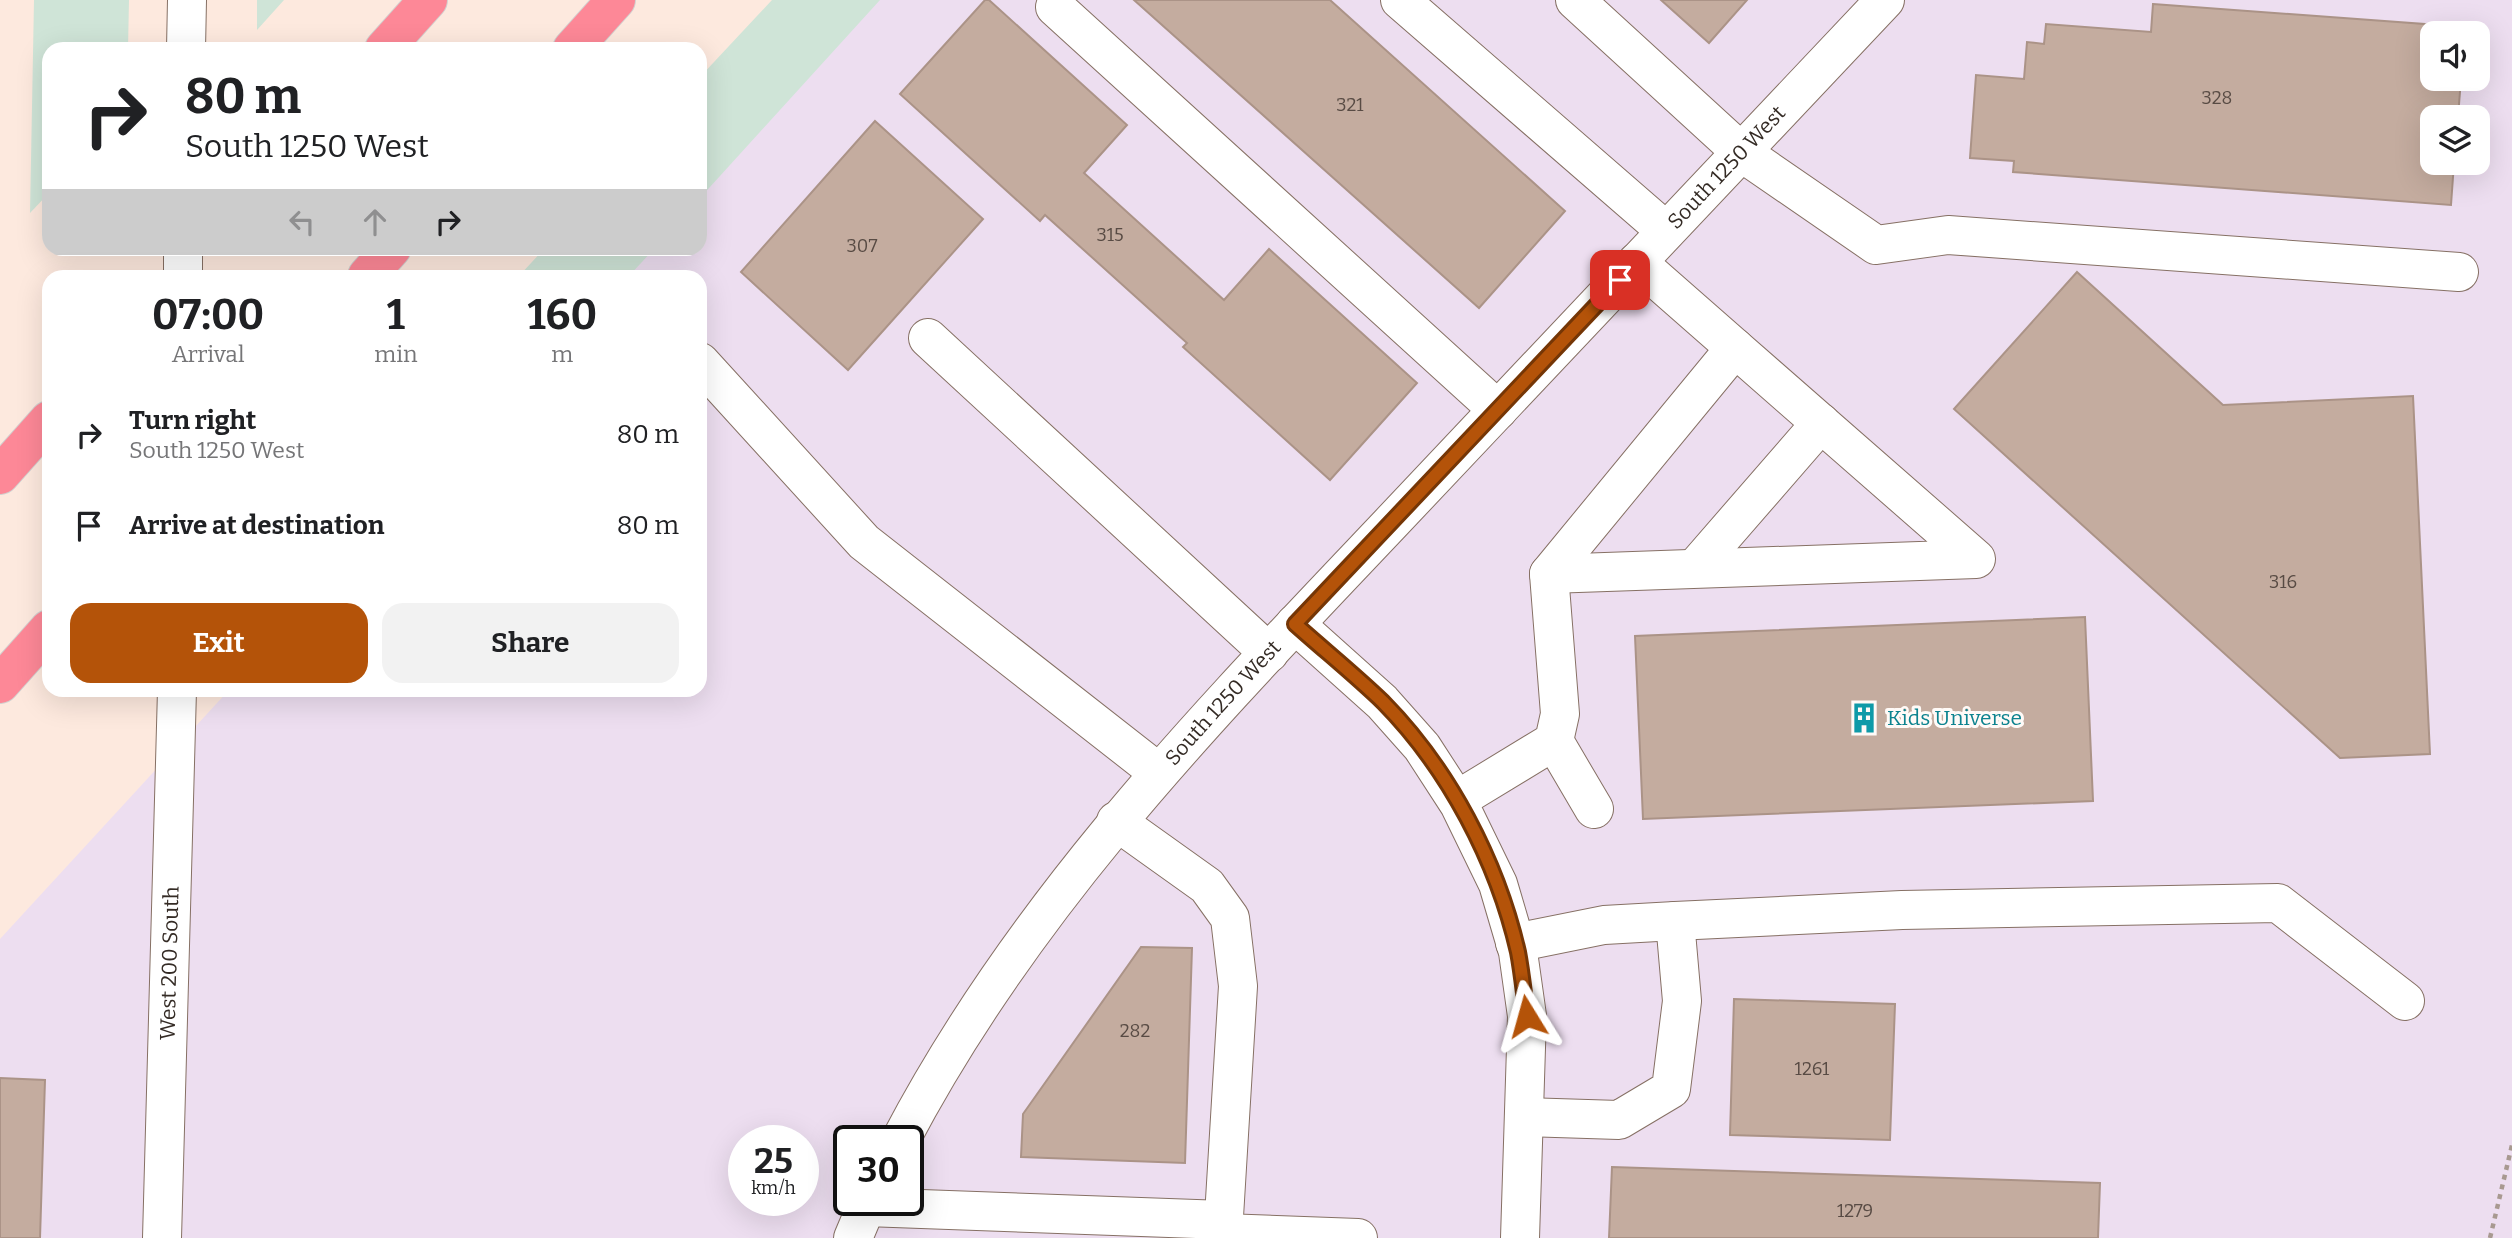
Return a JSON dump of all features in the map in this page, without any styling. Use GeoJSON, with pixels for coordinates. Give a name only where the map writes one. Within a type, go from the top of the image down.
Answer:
{"type":"FeatureCollection","features":[{"type":"Feature","properties":{"kind":"highway"},"geometry":{"type":"LineString","coordinates":[[390,42],[428,0]]}},
{"type":"Feature","properties":{"kind":"highway"},"geometry":{"type":"LineString","coordinates":[[578,42],[616,0]]}},
{"type":"Feature","properties":{"kind":"highway"},"geometry":{"type":"LineString","coordinates":[[186,270],[197,256]]}},
{"type":"Feature","properties":{"kind":"highway"},"geometry":{"type":"LineString","coordinates":[[372,270],[385,256]]}},
{"type":"Feature","properties":{"kind":"highway"},"geometry":{"type":"LineString","coordinates":[[0,475],[42,428]]}},
{"type":"Feature","properties":{"kind":"highway"},"geometry":{"type":"LineString","coordinates":[[0,684],[42,637]]}},
{"type":"Feature","properties":{"kind":"street"},"geometry":{"type":"LineString","coordinates":[[186,42],[187,0]]}},
{"type":"Feature","properties":{"kind":"street"},"geometry":{"type":"LineString","coordinates":[[1400,0],[1666,231]]}},
{"type":"Feature","properties":{"kind":"street"},"geometry":{"type":"LineString","coordinates":[[1575,0],[1741,152],[1876,245],[1948,236],[2459,272]]}},
{"type":"Feature","properties":{"kind":"street","name":"South 1250 West"},"geometry":{"type":"LineString","coordinates":[[909,1125],[968,1023],[1018,948],[1116,821],[1295,624],[1885,0]]}},
{"type":"Feature","properties":{"kind":"street"},"geometry":{"type":"LineString","coordinates":[[1055,7],[1498,410]]}},
{"type":"Feature","properties":{"kind":"street"},"geometry":{"type":"LineString","coordinates":[[1549,573],[1976,559],[1637,262]]}},
{"type":"Feature","properties":{"kind":"street"},"geometry":{"type":"LineString","coordinates":[[928,338],[1269,653]]}},
{"type":"Feature","properties":{"kind":"street"},"geometry":{"type":"LineString","coordinates":[[1594,809],[1554,741],[1560,714],[1549,573],[1735,348]]}},
{"type":"Feature","properties":{"kind":"street"},"geometry":{"type":"LineString","coordinates":[[707,370],[864,542],[1159,773]]}},
{"type":"Feature","properties":{"kind":"street"},"geometry":{"type":"LineString","coordinates":[[1695,568],[1821,423]]}},
{"type":"Feature","properties":{"kind":"street"},"geometry":{"type":"LineString","coordinates":[[1295,624],[1382,702],[1422,747],[1457,800],[1498,884],[1515,943],[1527,1016],[1520,1238]]}},
{"type":"Feature","properties":{"kind":"street","name":"West 200 South"},"geometry":{"type":"LineString","coordinates":[[162,1238],[177,703]]}},
{"type":"Feature","properties":{"kind":"street"},"geometry":{"type":"LineString","coordinates":[[1457,800],[1554,741]]}},
{"type":"Feature","properties":{"kind":"street"},"geometry":{"type":"LineString","coordinates":[[1116,821],[1207,886],[1230,918],[1238,986],[1223,1233],[1358,1238]]}},
{"type":"Feature","properties":{"kind":"street"},"geometry":{"type":"LineString","coordinates":[[1515,943],[1604,925],[1675,921],[1902,910],[2277,903],[2405,1001]]}},
{"type":"Feature","properties":{"kind":"street"},"geometry":{"type":"LineString","coordinates":[[1524,1117],[1619,1120],[1671,1089],[1682,1001],[1675,921]]}},
{"type":"Feature","properties":{"kind":"street"},"geometry":{"type":"LineString","coordinates":[[924,1213],[966,1211],[1224,1220]]}},
{"type":"Feature","properties":{"kind":"path"},"geometry":{"type":"LineString","coordinates":[[2490,1238],[2512,1145]]}},
{"type":"Feature","properties":{"kind":"shaded area"},"geometry":{"type":"Polygon","coordinates":[[[861,0],[2512,0],[2512,1238],[0,1238],[0,939],[223,697],[707,697],[707,270],[613,270],[626,256],[707,256],[707,167],[861,0]]]}},
{"type":"Feature","properties":{"kind":"green space"},"geometry":{"type":"Polygon","coordinates":[[[34,0],[129,0],[128,42],[42,42],[42,200],[30,213],[34,0]]]}},
{"type":"Feature","properties":{"kind":"green space"},"geometry":{"type":"Polygon","coordinates":[[[257,0],[284,0],[257,30],[257,0]]]}},
{"type":"Feature","properties":{"kind":"green space"},"geometry":{"type":"Polygon","coordinates":[[[772,0],[880,0],[707,190],[707,70],[772,0]]]}},
{"type":"Feature","properties":{"kind":"green space"},"geometry":{"type":"Polygon","coordinates":[[[538,256],[648,256],[635,270],[525,270],[538,256]]]}},
{"type":"Feature","properties":{"kind":"building"},"geometry":{"type":"Polygon","coordinates":[[[985,0],[989,0],[1127,125],[1084,173],[1224,300],[1269,249],[1417,383],[1330,480],[1183,347],[1187,343],[1045,215],[1040,221],[900,94],[985,0]]]}},
{"type":"Feature","properties":{"kind":"building"},"geometry":{"type":"Polygon","coordinates":[[[1134,0],[1330,0],[1565,211],[1479,308],[1134,0]]]}},
{"type":"Feature","properties":{"kind":"building"},"geometry":{"type":"Polygon","coordinates":[[[1661,0],[1747,0],[1709,43],[1661,0]]]}},
{"type":"Feature","properties":{"kind":"building"},"geometry":{"type":"Polygon","coordinates":[[[2153,4],[2420,24],[2420,91],[2460,91],[2459,105],[2420,105],[2420,175],[2453,175],[2451,205],[2013,172],[2014,161],[1970,158],[1976,75],[2024,79],[2027,42],[2044,44],[2046,24],[2151,32],[2153,4]]]}},
{"type":"Feature","properties":{"kind":"building"},"geometry":{"type":"Polygon","coordinates":[[[875,121],[983,219],[848,370],[741,272],[875,121]]]}},
{"type":"Feature","properties":{"kind":"building"},"geometry":{"type":"Polygon","coordinates":[[[2077,272],[2223,405],[2413,396],[2430,754],[2340,758],[1954,409],[2077,272]]]}},
{"type":"Feature","properties":{"kind":"building","name":"Kids Universe"},"geometry":{"type":"Polygon","coordinates":[[[2085,617],[2093,801],[1643,819],[1635,636],[2085,617]]]}},
{"type":"Feature","properties":{"kind":"building"},"geometry":{"type":"Polygon","coordinates":[[[1141,947],[1192,948],[1185,1163],[1021,1157],[1023,1114],[1141,947]]]}},
{"type":"Feature","properties":{"kind":"building"},"geometry":{"type":"Polygon","coordinates":[[[1734,999],[1895,1004],[1890,1140],[1730,1135],[1734,999]]]}},
{"type":"Feature","properties":{"kind":"building"},"geometry":{"type":"Polygon","coordinates":[[[0,1078],[45,1080],[40,1238],[0,1238],[0,1078]]]}},
{"type":"Feature","properties":{"kind":"building"},"geometry":{"type":"Polygon","coordinates":[[[1612,1167],[2100,1183],[2098,1238],[1609,1238],[1612,1167]]]}},
{"type":"Feature","properties":{"kind":"place","name":"Kids Universe"},"geometry":{"type":"Point","coordinates":[1864,718]}},
{"type":"Feature","properties":{"kind":"route"},"geometry":{"type":"LineString","coordinates":[[1527,1016],[1518,952],[1498,884],[1459,804],[1422,747],[1382,702],[1295,624],[1620,280]]}}]}
